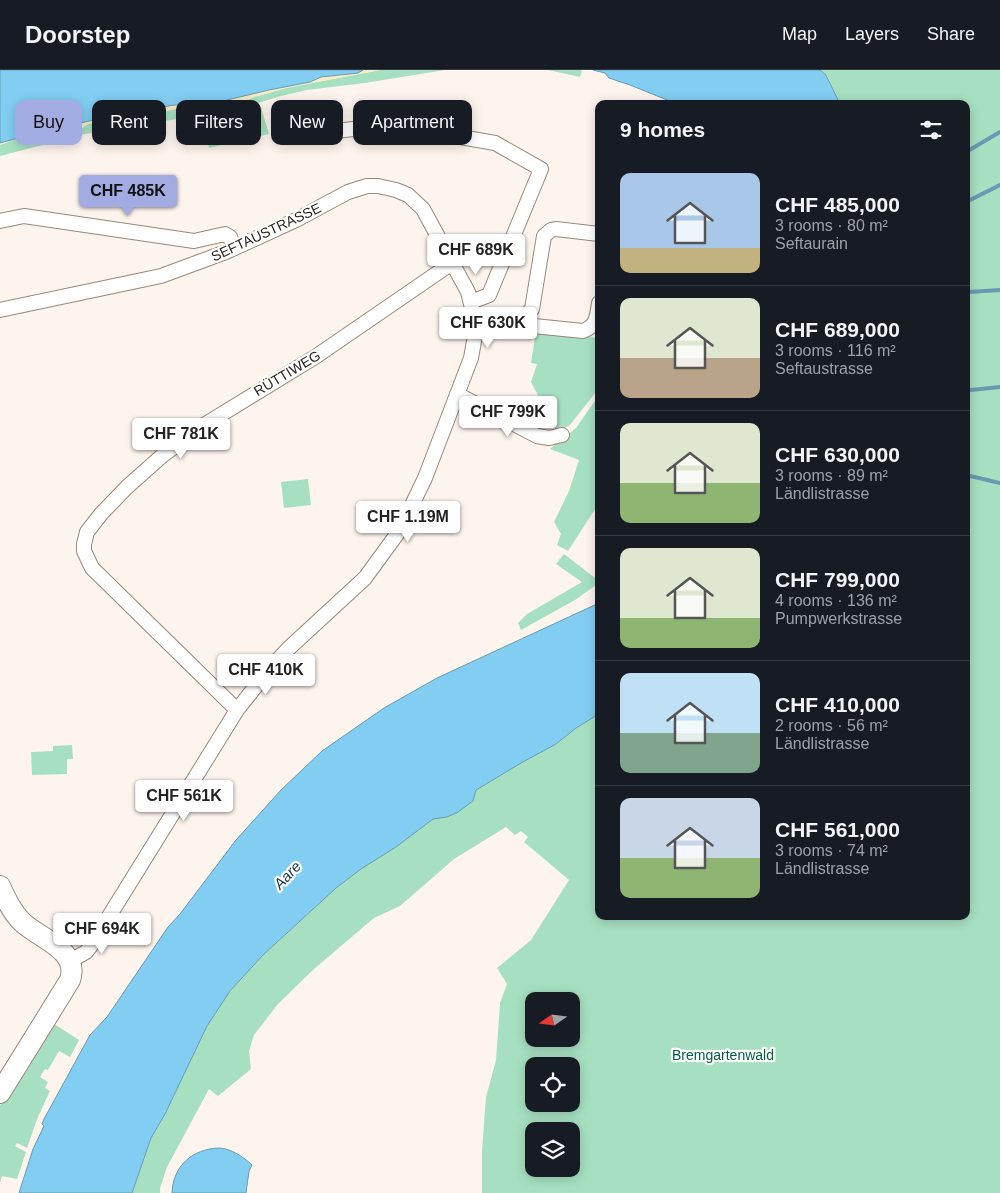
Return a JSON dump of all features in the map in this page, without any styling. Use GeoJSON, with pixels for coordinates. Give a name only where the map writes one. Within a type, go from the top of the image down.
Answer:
{"type":"FeatureCollection","features":[{"type":"Feature","properties":{"kind":"street"},"geometry":{"type":"LineString","coordinates":[[343,130],[370,127],[432,132],[495,143],[541,169],[489,295],[471,302]]}},
{"type":"Feature","properties":{"kind":"street","name":"SEFTAUSTRASSE"},"geometry":{"type":"LineString","coordinates":[[0,310],[161,276],[211,259],[296,220],[348,192],[367,186],[378,186],[396,190],[416,201],[428,217],[468,292],[475,320],[474,345],[457,394],[425,478],[400,530],[365,578],[275,663],[237,710],[90,947],[86,952],[70,961]]}},
{"type":"Feature","properties":{"kind":"street"},"geometry":{"type":"LineString","coordinates":[[0,221],[24,216],[194,241],[225,234],[230,237],[234,248]]}},
{"type":"Feature","properties":{"kind":"street"},"geometry":{"type":"LineString","coordinates":[[518,324],[532,309],[544,236],[551,230],[556,229],[595,234]]}},
{"type":"Feature","properties":{"kind":"street","name":"RÜTTIWEG"},"geometry":{"type":"LineString","coordinates":[[237,710],[92,568],[84,551],[87,532],[127,486],[204,424],[315,357],[452,263]]}},
{"type":"Feature","properties":{"kind":"street"},"geometry":{"type":"LineString","coordinates":[[475,320],[583,331],[595,322]]}},
{"type":"Feature","properties":{"kind":"street"},"geometry":{"type":"LineString","coordinates":[[457,394],[537,436],[549,438],[562,435]]}},
{"type":"Feature","properties":{"kind":"street"},"geometry":{"type":"LineString","coordinates":[[0,886],[16,916],[24,924],[60,949],[70,961],[72,970],[70,980],[0,1093]]}},
{"type":"Feature","properties":{"kind":"green space"},"geometry":{"type":"Polygon","coordinates":[[[380,70],[445,70],[307,90],[261,102],[261,100],[245,100],[286,88],[380,70]]]}},
{"type":"Feature","properties":{"kind":"green space"},"geometry":{"type":"Polygon","coordinates":[[[548,70],[580,70],[582,71],[580,77],[548,70]]]}},
{"type":"Feature","properties":{"kind":"green space","name":"Bremgartenwald"},"geometry":{"type":"Polygon","coordinates":[[[820,70],[1000,70],[1000,1193],[482,1193],[482,1150],[486,1097],[496,1060],[500,1003],[507,984],[497,968],[531,940],[569,880],[524,842],[528,837],[521,831],[515,835],[506,827],[454,859],[400,906],[374,918],[314,969],[278,1004],[254,1035],[249,1051],[251,1069],[218,1096],[209,1089],[167,1167],[160,1193],[132,1193],[151,1138],[165,1114],[207,1026],[224,999],[263,955],[336,888],[361,869],[396,847],[433,819],[446,817],[473,801],[476,790],[556,744],[576,728],[595,716],[595,920],[970,920],[970,100],[838,100],[827,75],[820,70]]]}},
{"type":"Feature","properties":{"kind":"green space"},"geometry":{"type":"Polygon","coordinates":[[[261,107],[269,134],[261,136],[261,107]]]}},
{"type":"Feature","properties":{"kind":"green space"},"geometry":{"type":"Polygon","coordinates":[[[176,109],[176,119],[166,121],[166,111],[176,109]]]}},
{"type":"Feature","properties":{"kind":"green space"},"geometry":{"type":"Polygon","coordinates":[[[92,123],[92,133],[82,135],[82,128],[92,123]]]}},
{"type":"Feature","properties":{"kind":"green space"},"geometry":{"type":"Polygon","coordinates":[[[15,140],[15,145],[42,145],[0,156],[0,145],[15,140]]]}},
{"type":"Feature","properties":{"kind":"green space"},"geometry":{"type":"Polygon","coordinates":[[[208,145],[222,145],[209,148],[208,145]]]}},
{"type":"Feature","properties":{"kind":"green space"},"geometry":{"type":"Polygon","coordinates":[[[536,331],[595,338],[595,393],[570,425],[557,432],[531,382],[537,364],[531,363],[536,331]]]}},
{"type":"Feature","properties":{"kind":"green space"},"geometry":{"type":"Polygon","coordinates":[[[595,401],[595,509],[568,551],[557,545],[561,534],[554,522],[569,491],[579,460],[550,449],[576,428],[595,401]]]}},
{"type":"Feature","properties":{"kind":"green space"},"geometry":{"type":"Polygon","coordinates":[[[308,479],[311,505],[284,508],[281,482],[308,479]]]}},
{"type":"Feature","properties":{"kind":"green space"},"geometry":{"type":"Polygon","coordinates":[[[564,554],[595,578],[595,586],[575,600],[521,630],[518,623],[527,614],[582,582],[556,564],[564,554]]]}},
{"type":"Feature","properties":{"kind":"green space"},"geometry":{"type":"Polygon","coordinates":[[[72,745],[73,759],[67,759],[67,774],[32,775],[31,752],[53,751],[53,746],[72,745]]]}},
{"type":"Feature","properties":{"kind":"green space"},"geometry":{"type":"Polygon","coordinates":[[[51,1022],[79,1040],[70,1057],[59,1051],[48,1070],[45,1069],[40,1077],[48,1082],[45,1088],[50,1091],[37,1119],[27,1148],[17,1143],[15,1146],[26,1152],[17,1179],[2,1176],[0,1183],[0,1106],[51,1022]]]}},
{"type":"Feature","properties":{"kind":"sand"},"geometry":{"type":"Polygon","coordinates":[[[333,70],[380,70],[286,88],[245,100],[179,100],[333,70]]]}},
{"type":"Feature","properties":{"kind":"sand"},"geometry":{"type":"Polygon","coordinates":[[[176,101],[176,109],[166,111],[166,103],[176,101]]]}},
{"type":"Feature","properties":{"kind":"sand"},"geometry":{"type":"Polygon","coordinates":[[[92,117],[92,123],[82,128],[82,119],[92,117]]]}},
{"type":"Feature","properties":{"kind":"sand"},"geometry":{"type":"Polygon","coordinates":[[[15,132],[15,140],[0,145],[0,135],[15,132]]]}},
{"type":"Feature","properties":{"kind":"water"},"geometry":{"type":"Polygon","coordinates":[[[0,70],[363,70],[358,73],[321,77],[310,82],[227,100],[176,100],[176,105],[166,107],[166,100],[92,100],[92,121],[82,123],[82,100],[15,100],[15,139],[0,143],[0,70]]]}},
{"type":"Feature","properties":{"kind":"water"},"geometry":{"type":"Polygon","coordinates":[[[593,70],[820,70],[826,75],[838,100],[667,100],[609,78],[605,73],[593,70]]]}},
{"type":"Feature","properties":{"kind":"water","name":"Aare"},"geometry":{"type":"Polygon","coordinates":[[[595,605],[595,716],[576,728],[556,744],[476,790],[473,801],[458,812],[447,817],[433,819],[396,847],[361,869],[336,888],[263,955],[230,991],[207,1026],[165,1114],[151,1138],[132,1193],[19,1193],[33,1149],[44,1126],[42,1124],[44,1119],[90,1035],[107,1017],[168,927],[236,840],[281,790],[322,751],[384,708],[437,678],[595,605]]]}},
{"type":"Feature","properties":{"kind":"water"},"geometry":{"type":"Polygon","coordinates":[[[219,1148],[237,1154],[252,1165],[249,1171],[246,1193],[172,1193],[176,1175],[186,1161],[200,1152],[219,1148]]]}},
{"type":"Feature","properties":{"kind":"waterway"},"geometry":{"type":"LineString","coordinates":[[970,150],[1000,132]]}},
{"type":"Feature","properties":{"kind":"waterway"},"geometry":{"type":"LineString","coordinates":[[970,200],[1000,185]]}},
{"type":"Feature","properties":{"kind":"waterway"},"geometry":{"type":"LineString","coordinates":[[970,292],[1000,290]]}},
{"type":"Feature","properties":{"kind":"waterway"},"geometry":{"type":"LineString","coordinates":[[971,390],[1000,387]]}},
{"type":"Feature","properties":{"kind":"waterway"},"geometry":{"type":"LineString","coordinates":[[970,476],[1000,483]]}}]}
